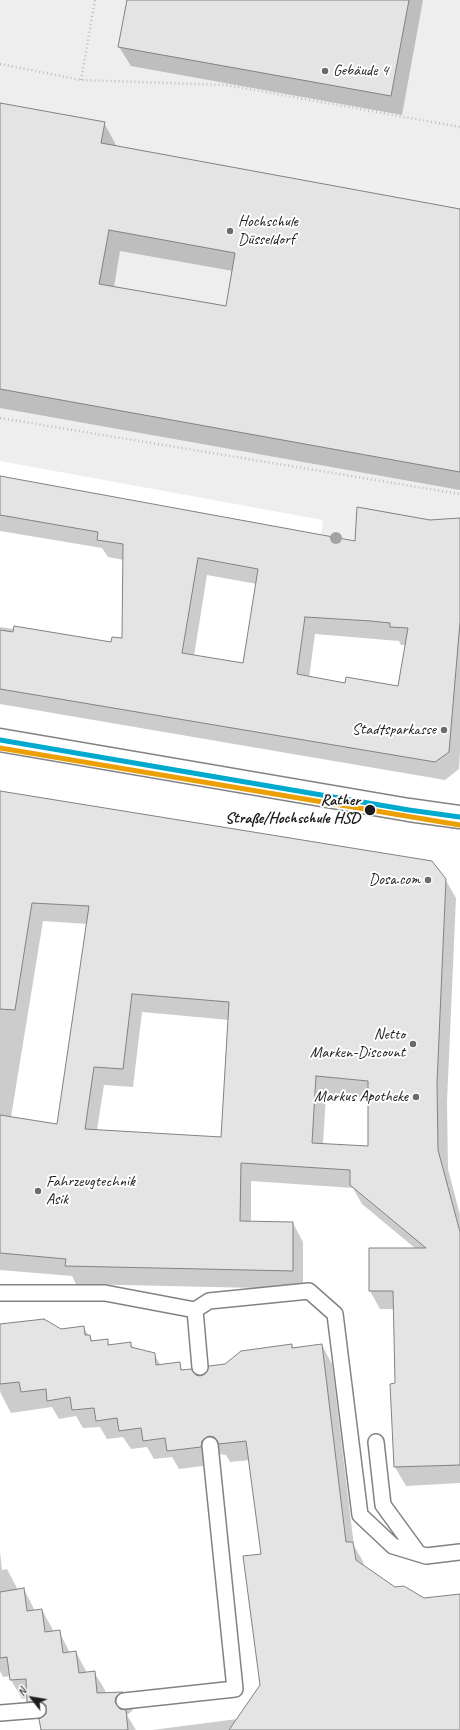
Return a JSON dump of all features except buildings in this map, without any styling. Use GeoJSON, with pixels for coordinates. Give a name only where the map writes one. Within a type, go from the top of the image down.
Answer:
{"type":"FeatureCollection","features":[{"type":"Feature","properties":{"kind":"street"},"geometry":{"type":"LineString","coordinates":[[0,740],[409,810],[460,817]]}},
{"type":"Feature","properties":{"kind":"lane"},"geometry":{"type":"LineString","coordinates":[[0,1292],[105,1293],[195,1310],[209,1301],[309,1291],[335,1314],[360,1515],[393,1546],[426,1556],[460,1552]]}},
{"type":"Feature","properties":{"kind":"lane"},"geometry":{"type":"LineString","coordinates":[[195,1310],[200,1367]]}},
{"type":"Feature","properties":{"kind":"lane"},"geometry":{"type":"LineString","coordinates":[[376,1442],[383,1505],[418,1553]]}},
{"type":"Feature","properties":{"kind":"lane"},"geometry":{"type":"LineString","coordinates":[[124,1701],[235,1689],[210,1445]]}},
{"type":"Feature","properties":{"kind":"lane"},"geometry":{"type":"LineString","coordinates":[[0,1713],[38,1710]]}},
{"type":"Feature","properties":{"kind":"path"},"geometry":{"type":"LineString","coordinates":[[81,80],[95,0]]}},
{"type":"Feature","properties":{"kind":"path"},"geometry":{"type":"LineString","coordinates":[[0,64],[81,80],[226,85],[460,127]]}},
{"type":"Feature","properties":{"kind":"path"},"geometry":{"type":"LineString","coordinates":[[0,418],[460,494]]}},
{"type":"Feature","properties":{"kind":"shaded area","name":"Hochschule Düsseldorf"},"geometry":{"type":"Polygon","coordinates":[[[0,0],[460,0],[460,585],[323,520],[0,461],[0,0]]]}},
{"type":"Feature","properties":{"kind":"shaded area"},"geometry":{"type":"Polygon","coordinates":[[[0,0],[60,0],[54,32],[0,22],[0,0]]]}},
{"type":"Feature","properties":{"kind":"shaded area"},"geometry":{"type":"Polygon","coordinates":[[[229,144],[460,187],[460,209],[226,166],[229,144]]]}},
{"type":"Feature","properties":{"kind":"shaded area"},"geometry":{"type":"Polygon","coordinates":[[[323,520],[356,526],[353,579],[317,566],[323,520]]]}},
{"type":"Feature","properties":{"kind":"transit line"},"geometry":{"type":"LineString","coordinates":[[0,740],[409,810],[460,817]]}},
{"type":"Feature","properties":{"kind":"transit line"},"geometry":{"type":"LineString","coordinates":[[0,748],[460,825]]}},
{"type":"Feature","properties":{"kind":"place","name":"Gebäude 4"},"geometry":{"type":"Point","coordinates":[325,71]}},
{"type":"Feature","properties":{"kind":"place","name":"Hochschule Düsseldorf"},"geometry":{"type":"Point","coordinates":[230,231]}},
{"type":"Feature","properties":{"kind":"place","name":"Stadtsparkasse"},"geometry":{"type":"Point","coordinates":[444,730]}},
{"type":"Feature","properties":{"kind":"place","name":"Rather Straße/Hochschule HSD"},"geometry":{"type":"Point","coordinates":[370,810]}},
{"type":"Feature","properties":{"kind":"place","name":"Dosa.com"},"geometry":{"type":"Point","coordinates":[428,880]}},
{"type":"Feature","properties":{"kind":"place","name":"Netto Marken-Discount"},"geometry":{"type":"Point","coordinates":[413,1044]}},
{"type":"Feature","properties":{"kind":"place","name":"Markus Apotheke"},"geometry":{"type":"Point","coordinates":[416,1097]}},
{"type":"Feature","properties":{"kind":"place","name":"Fahrzeugtechnik Asik"},"geometry":{"type":"Point","coordinates":[38,1191]}}]}
